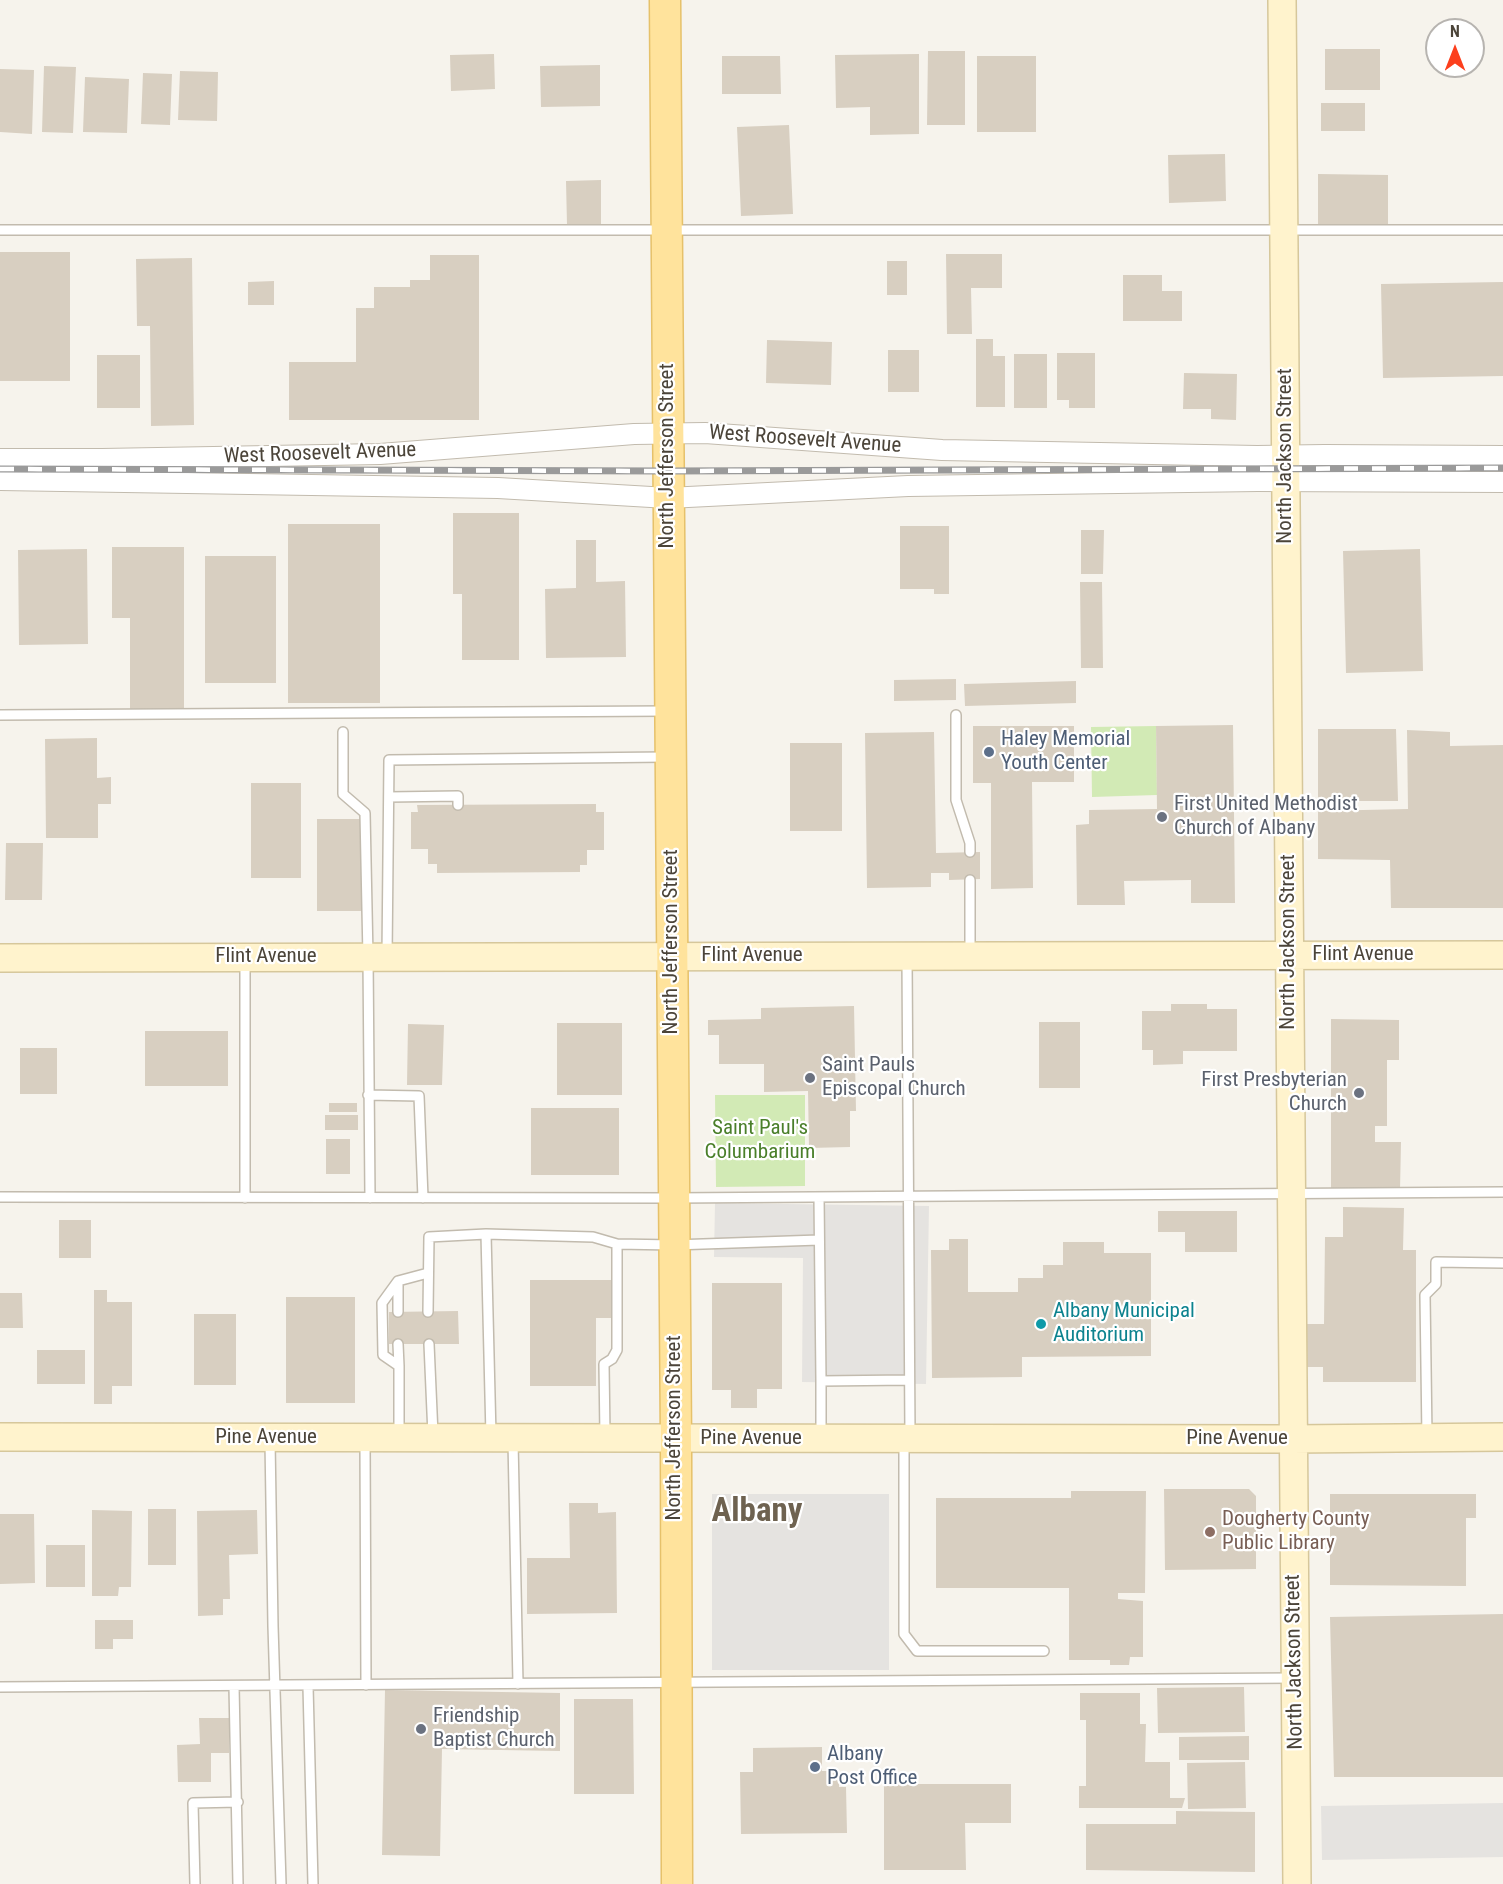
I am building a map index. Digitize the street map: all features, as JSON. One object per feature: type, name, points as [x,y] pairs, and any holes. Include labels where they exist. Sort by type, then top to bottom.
[{"type":"main road","name":"North Jefferson Street","points":[[665,0],[676,1439],[677,1884]]},
{"type":"street","name":"North Jackson Street","points":[[1282,0],[1297,1884]]},
{"type":"street","name":"West Roosevelt Avenue","points":[[0,459],[380,454],[634,434],[714,433],[942,450],[1503,456]]},
{"type":"street","name":"West Roosevelt Avenue","points":[[0,480],[498,488],[668,498],[908,486],[1503,482]]},
{"type":"street","name":"Flint Avenue","points":[[0,958],[1503,955]]},
{"type":"street","name":"Pine Avenue","points":[[0,1437],[1293,1439],[1503,1437]]},
{"type":"lane","points":[[0,230],[1503,230]]},
{"type":"lane","points":[[0,715],[670,711]]},
{"type":"lane","points":[[956,715],[956,800],[970,843],[970,852]]},
{"type":"lane","points":[[343,732],[343,794],[365,813],[378,957]]},
{"type":"lane","points":[[370,1198],[368,1095],[389,797],[389,760],[671,757]]},
{"type":"lane","points":[[389,797],[458,796],[458,805]]},
{"type":"lane","points":[[970,880],[970,955]]},
{"type":"lane","points":[[907,956],[909,1380],[904,1634],[917,1651],[1044,1651]]},
{"type":"lane","points":[[245,957],[245,1198]]},
{"type":"lane","points":[[368,1095],[419,1096],[423,1198]]},
{"type":"lane","points":[[0,1197],[674,1198],[1503,1192]]},
{"type":"lane","points":[[819,1197],[821,1439]]},
{"type":"lane","points":[[428,1312],[429,1236],[486,1234],[593,1237],[617,1244],[674,1245],[819,1240]]},
{"type":"lane","points":[[486,1234],[518,1684]]},
{"type":"lane","points":[[605,1439],[604,1364],[612,1359],[617,1350],[617,1244]]},
{"type":"lane","points":[[1427,1438],[1425,1295],[1436,1284],[1436,1262],[1503,1263]]},
{"type":"lane","points":[[399,1366],[383,1355],[382,1303],[398,1281],[428,1273]]},
{"type":"lane","points":[[398,1281],[398,1312]]},
{"type":"lane","points":[[398,1344],[399,1438]]},
{"type":"lane","points":[[429,1344],[433,1439]]},
{"type":"lane","points":[[821,1381],[909,1380]]},
{"type":"lane","points":[[270,1438],[281,1884]]},
{"type":"lane","points":[[365,1439],[366,1685]]},
{"type":"lane","points":[[0,1687],[1295,1678]]},
{"type":"lane","points":[[234,1686],[238,1884]]},
{"type":"lane","points":[[308,1686],[313,1884]]},
{"type":"lane","points":[[195,1884],[193,1803],[238,1802]]},
{"type":"green space","points":[[1156,726],[1157,795],[1092,797],[1091,727]]},
{"type":"green space","name":"Saint Paul's Columbarium","points":[[715,1095],[805,1095],[805,1186],[716,1187]]},
{"type":"shaded area","points":[[715,1203],[929,1206],[926,1384],[802,1382],[803,1258],[714,1257]]},
{"type":"shaded area","points":[[712,1494],[889,1494],[889,1670],[712,1670]]},
{"type":"shaded area","points":[[1503,1803],[1503,1857],[1322,1860],[1321,1806]]},
{"type":"building","points":[[1325,49],[1380,49],[1380,90],[1325,90]]},
{"type":"building","points":[[928,51],[965,51],[965,125],[927,125]]},
{"type":"building","points":[[494,54],[495,89],[451,91],[450,55]]},
{"type":"building","points":[[919,54],[919,134],[870,135],[870,107],[836,108],[835,55]]},
{"type":"building","points":[[722,56],[780,56],[781,94],[722,94]]},
{"type":"building","points":[[977,56],[1036,56],[1036,132],[977,132]]},
{"type":"building","points":[[600,65],[600,106],[541,107],[540,66]]},
{"type":"building","points":[[44,66],[76,67],[73,133],[42,132]]},
{"type":"building","points":[[0,69],[34,70],[32,134],[0,132]]},
{"type":"building","points":[[180,71],[218,72],[217,121],[178,120]]},
{"type":"building","points":[[143,73],[172,74],[170,125],[141,124]]},
{"type":"building","points":[[85,77],[129,79],[127,133],[83,132]]},
{"type":"building","points":[[1321,103],[1365,103],[1365,131],[1321,131]]},
{"type":"building","points":[[789,125],[793,214],[741,216],[737,127]]},
{"type":"building","points":[[1225,154],[1226,201],[1169,203],[1168,155]]},
{"type":"building","points":[[1318,174],[1388,175],[1388,224],[1318,224]]},
{"type":"building","points":[[601,180],[601,224],[567,225],[566,181]]},
{"type":"building","points":[[0,252],[70,252],[70,381],[0,381]]},
{"type":"building","points":[[946,254],[1002,254],[1002,288],[971,288],[972,334],[947,334]]},
{"type":"building","points":[[430,255],[479,255],[479,420],[289,420],[289,362],[356,362],[356,308],[374,308],[374,287],[410,287],[410,280],[430,280]]},
{"type":"building","points":[[192,258],[194,425],[151,426],[150,326],[137,326],[136,259]]},
{"type":"building","points":[[887,261],[907,261],[907,295],[887,295]]},
{"type":"building","points":[[1123,275],[1162,275],[1162,291],[1182,291],[1182,321],[1123,321]]},
{"type":"building","points":[[274,281],[274,305],[248,305],[248,282]]},
{"type":"building","points":[[1503,282],[1503,376],[1383,378],[1381,284]]},
{"type":"building","points":[[976,339],[993,339],[993,356],[1005,356],[1005,407],[976,407]]},
{"type":"building","points":[[767,340],[832,342],[831,385],[766,383]]},
{"type":"building","points":[[888,350],[919,350],[919,392],[888,392]]},
{"type":"building","points":[[1057,353],[1095,353],[1095,408],[1069,408],[1069,400],[1057,400]]},
{"type":"building","points":[[1014,354],[1047,354],[1047,408],[1014,408]]},
{"type":"building","points":[[97,355],[140,355],[140,408],[97,408]]},
{"type":"building","points":[[1184,373],[1237,374],[1236,420],[1211,419],[1211,409],[1183,409]]},
{"type":"building","points":[[453,513],[519,513],[519,660],[462,660],[462,594],[453,594]]},
{"type":"building","points":[[288,524],[380,524],[380,703],[288,703]]},
{"type":"building","points":[[900,526],[949,526],[949,594],[934,594],[934,589],[900,589]]},
{"type":"building","points":[[1081,530],[1104,530],[1103,574],[1081,574]]},
{"type":"building","points":[[576,540],[596,540],[596,582],[625,581],[626,657],[546,658],[545,589],[576,588]]},
{"type":"building","points":[[112,547],[184,547],[184,710],[130,710],[130,618],[112,618]]},
{"type":"building","points":[[87,549],[88,644],[19,645],[18,550]]},
{"type":"building","points":[[1420,549],[1423,671],[1346,673],[1343,551]]},
{"type":"building","points":[[205,556],[276,556],[276,683],[205,683]]},
{"type":"building","points":[[1080,582],[1102,582],[1103,668],[1081,668]]},
{"type":"building","points":[[956,679],[956,700],[894,701],[894,680]]},
{"type":"building","points":[[1076,681],[1076,703],[965,706],[964,684]]},
{"type":"building","name":"First United Methodist Church of Albany","points":[[1233,725],[1235,903],[1191,903],[1191,880],[1124,881],[1125,905],[1077,905],[1076,825],[1089,824],[1089,810],[1157,809],[1156,726]]},
{"type":"building","points":[[973,726],[1074,726],[1074,782],[1032,782],[1033,888],[991,889],[991,783],[973,783]]},
{"type":"building","points":[[1318,729],[1396,729],[1398,801],[1318,801]]},
{"type":"building","points":[[1407,730],[1450,732],[1450,746],[1503,745],[1503,908],[1391,908],[1390,860],[1318,859],[1318,811],[1408,809]]},
{"type":"building","points":[[934,732],[936,853],[980,852],[980,879],[949,880],[949,873],[931,873],[931,887],[867,888],[865,733]]},
{"type":"building","points":[[97,738],[97,778],[111,777],[111,804],[98,804],[98,838],[46,838],[45,739]]},
{"type":"building","points":[[790,743],[842,743],[842,831],[790,831]]},
{"type":"building","points":[[251,783],[301,783],[301,878],[251,878]]},
{"type":"building","points":[[596,804],[596,812],[604,812],[604,850],[587,850],[587,865],[580,865],[580,872],[437,873],[437,864],[428,864],[428,849],[411,849],[411,812],[418,812],[417,805]]},
{"type":"building","points":[[317,819],[363,819],[363,911],[317,911]]},
{"type":"building","points":[[6,843],[43,843],[42,900],[5,900]]},
{"type":"building","points":[[1171,1004],[1207,1004],[1207,1009],[1237,1009],[1237,1051],[1183,1051],[1183,1064],[1153,1065],[1153,1050],[1142,1050],[1142,1011],[1171,1011]]},
{"type":"building","name":"Saint Pauls Episcopal Church","points":[[854,1006],[856,1111],[850,1111],[850,1147],[809,1148],[808,1091],[764,1092],[764,1064],[719,1064],[719,1035],[708,1035],[708,1020],[761,1019],[761,1008]]},
{"type":"building","name":"First Presbyterian Church","points":[[1331,1019],[1399,1020],[1399,1060],[1387,1060],[1387,1126],[1375,1126],[1375,1142],[1401,1142],[1400,1190],[1331,1189]]},
{"type":"building","points":[[1039,1022],[1080,1022],[1080,1088],[1039,1088]]},
{"type":"building","points":[[557,1023],[622,1023],[622,1095],[557,1095]]},
{"type":"building","points":[[408,1024],[444,1025],[442,1085],[407,1085]]},
{"type":"building","points":[[145,1031],[228,1031],[228,1086],[145,1086]]},
{"type":"building","points":[[20,1048],[57,1048],[57,1094],[20,1094]]},
{"type":"building","points":[[329,1103],[357,1103],[357,1112],[329,1112]]},
{"type":"building","points":[[531,1108],[619,1108],[619,1175],[531,1175]]},
{"type":"building","points":[[325,1115],[358,1115],[358,1130],[325,1130]]},
{"type":"building","points":[[326,1139],[350,1139],[350,1174],[326,1174]]},
{"type":"building","points":[[1343,1207],[1404,1208],[1403,1250],[1416,1250],[1416,1382],[1323,1382],[1323,1367],[1303,1367],[1303,1324],[1324,1324],[1325,1237],[1343,1237]]},
{"type":"building","points":[[1158,1211],[1237,1211],[1237,1252],[1185,1252],[1185,1232],[1158,1232]]},
{"type":"building","points":[[59,1220],[91,1220],[91,1258],[59,1258]]},
{"type":"building","name":"Albany Municipal Auditorium","points":[[949,1239],[968,1239],[968,1292],[1018,1292],[1018,1278],[1043,1278],[1043,1265],[1063,1265],[1063,1242],[1104,1242],[1104,1253],[1151,1253],[1151,1356],[1022,1357],[1022,1377],[932,1378],[931,1250],[949,1250]]},
{"type":"building","points":[[530,1280],[611,1280],[611,1318],[596,1318],[596,1386],[530,1386]]},
{"type":"building","points":[[712,1283],[782,1283],[782,1389],[757,1389],[757,1408],[731,1408],[731,1390],[712,1390]]},
{"type":"building","points":[[94,1290],[107,1290],[107,1302],[132,1302],[132,1386],[112,1386],[112,1404],[94,1404]]},
{"type":"building","points":[[0,1293],[22,1293],[23,1328],[0,1328]]},
{"type":"building","points":[[286,1297],[355,1297],[355,1403],[286,1403]]},
{"type":"building","points":[[458,1311],[459,1344],[389,1344],[389,1312]]},
{"type":"building","points":[[194,1314],[236,1314],[236,1385],[194,1385]]},
{"type":"building","points":[[37,1350],[85,1350],[85,1384],[37,1384]]},
{"type":"building","name":"Dougherty County Public Library","points":[[1164,1489],[1249,1489],[1256,1496],[1256,1569],[1165,1570]]},
{"type":"building","points":[[1071,1491],[1146,1491],[1145,1593],[1118,1593],[1118,1599],[1143,1601],[1143,1657],[1130,1657],[1129,1665],[1110,1665],[1110,1660],[1069,1660],[1069,1588],[936,1588],[936,1498],[1071,1498]]},
{"type":"building","points":[[1330,1494],[1476,1494],[1476,1518],[1466,1518],[1466,1586],[1330,1585]]},
{"type":"building","points":[[569,1503],[598,1503],[598,1513],[616,1512],[617,1613],[527,1614],[527,1558],[570,1558]]},
{"type":"building","points":[[148,1509],[176,1509],[176,1565],[148,1565]]},
{"type":"building","points":[[92,1510],[132,1511],[131,1587],[119,1587],[118,1596],[92,1596]]},
{"type":"building","points":[[257,1510],[258,1554],[229,1555],[230,1599],[223,1599],[223,1615],[198,1616],[197,1511]]},
{"type":"building","points":[[0,1514],[34,1514],[35,1583],[0,1584]]},
{"type":"building","points":[[46,1545],[85,1545],[85,1587],[46,1587]]},
{"type":"building","points":[[1503,1614],[1503,1777],[1334,1777],[1330,1617]]},
{"type":"building","points":[[95,1620],[133,1620],[133,1639],[113,1639],[113,1649],[95,1649]]},
{"type":"building","points":[[1244,1687],[1245,1732],[1158,1733],[1157,1688]]},
{"type":"building","points":[[385,1690],[560,1693],[560,1751],[442,1749],[440,1856],[382,1855]]},
{"type":"building","points":[[1080,1693],[1140,1693],[1140,1724],[1146,1724],[1145,1762],[1170,1762],[1170,1798],[1185,1798],[1182,1808],[1079,1808],[1079,1786],[1086,1786],[1086,1720],[1080,1720]]},
{"type":"building","points":[[574,1699],[633,1699],[634,1794],[574,1794]]},
{"type":"building","points":[[199,1718],[229,1718],[229,1753],[211,1753],[211,1782],[178,1782],[177,1745],[200,1744]]},
{"type":"building","points":[[1249,1736],[1249,1760],[1179,1760],[1179,1737]]},
{"type":"building","points":[[822,1747],[822,1771],[839,1771],[839,1787],[846,1787],[847,1833],[741,1834],[740,1772],[753,1772],[753,1748]]},
{"type":"building","points":[[1245,1762],[1246,1808],[1188,1809],[1187,1763]]},
{"type":"building","points":[[884,1784],[1011,1784],[1011,1823],[965,1823],[966,1870],[884,1870]]},
{"type":"building","points":[[1176,1811],[1255,1812],[1255,1872],[1086,1870],[1086,1824],[1176,1824]]},
{"type":"railway","points":[[0,469],[668,471],[1503,468]]},
{"type":"place","name":"Haley Memorial Youth Center","points":[[989,752]]},
{"type":"place","name":"First United Methodist Church of Albany","points":[[1162,817]]},
{"type":"place","name":"Saint Pauls Episcopal Church","points":[[810,1078]]},
{"type":"place","name":"First Presbyterian Church","points":[[1359,1093]]},
{"type":"place","name":"Albany Municipal Auditorium","points":[[1041,1324]]},
{"type":"place","name":"Dougherty County Public Library","points":[[1210,1532]]},
{"type":"place","name":"Friendship Baptist Church","points":[[421,1729]]},
{"type":"place","name":"Albany Post Office","points":[[815,1767]]},
{"type":"district","name":"Albany","points":[[757,1513]]}]
